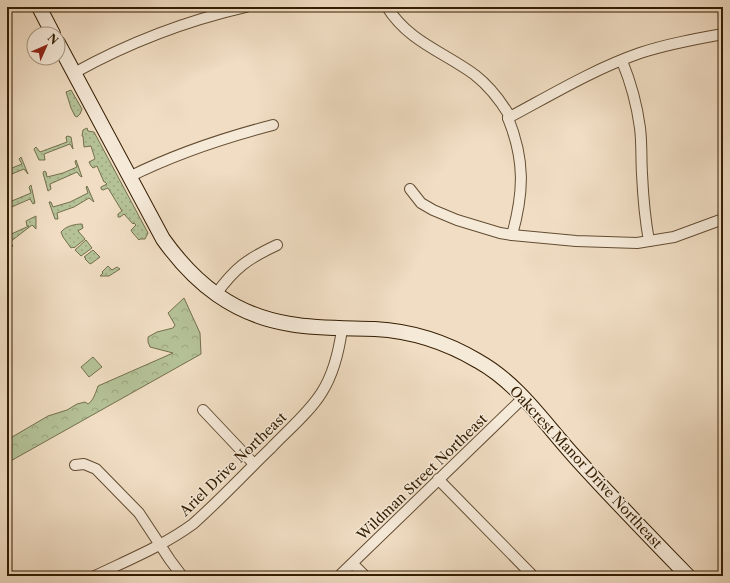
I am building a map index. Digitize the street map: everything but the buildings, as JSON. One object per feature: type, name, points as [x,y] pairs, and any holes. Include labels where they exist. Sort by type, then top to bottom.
[{"type":"street","points":[[39,7],[49,26]]},
{"type":"street","points":[[74,73],[101,58],[149,37],[208,17],[246,7]]},
{"type":"street","points":[[387,7],[401,25],[416,38],[468,70],[483,82],[501,102],[509,115],[508,118],[517,143],[522,170],[521,197],[512,235]]},
{"type":"street","points":[[508,118],[590,75],[639,54],[673,44],[723,34]]},
{"type":"street","name":"Oakcrest Manor Drive Northeast","points":[[66,58],[152,221],[173,254],[197,279],[216,294],[240,308],[274,321],[342,329],[383,330],[414,334],[432,339],[459,350],[479,361],[496,373],[524,397],[599,484],[688,576]]},
{"type":"street","points":[[622,61],[632,89],[640,130],[644,207],[649,241]]},
{"type":"street","points":[[129,177],[172,157],[206,144],[272,125]]},
{"type":"street","points":[[410,190],[421,203],[432,210],[457,220],[500,233],[512,235],[615,243],[637,243],[674,237],[723,219]]},
{"type":"street","points":[[216,294],[234,272],[246,261],[277,245]]},
{"type":"street","name":"Ariel Drive Northeast","points":[[95,576],[160,545],[192,524],[310,408],[322,392],[332,373],[342,329]]},
{"type":"street","name":"Wildman Street Northeast","points":[[340,576],[524,397]]},
{"type":"street","points":[[202,410],[254,464]]},
{"type":"street","points":[[75,465],[84,464],[96,469],[139,513],[182,576]]},
{"type":"street","points":[[438,479],[533,576]]},
{"type":"street","points":[[353,564],[365,576]]},
{"type":"green space","points":[[71,90],[82,109],[77,117],[71,108],[66,92]]},
{"type":"green space","points":[[87,128],[88,131],[94,132],[148,233],[145,239],[139,240],[132,232],[131,230],[136,225],[134,223],[133,224],[124,214],[118,217],[118,214],[122,211],[108,188],[103,190],[101,189],[101,187],[107,184],[104,182],[97,166],[93,168],[89,162],[95,159],[91,146],[84,147],[82,136],[83,130]]},
{"type":"green space","points":[[67,136],[71,137],[73,149],[70,144],[44,154],[45,160],[39,160],[34,149],[36,147],[40,152],[67,142]]},
{"type":"green space","points":[[21,157],[28,174],[24,169],[7,176],[7,170],[22,164],[19,159]]},
{"type":"green space","points":[[76,160],[82,177],[77,172],[50,184],[51,189],[48,191],[43,173],[44,171],[46,172],[47,177],[63,173],[77,167],[75,162]]},
{"type":"green space","points":[[31,185],[35,203],[33,204],[30,199],[7,209],[7,203],[31,193],[29,187]]},
{"type":"green space","points":[[87,186],[94,202],[89,198],[74,207],[57,213],[58,219],[55,219],[49,202],[51,202],[53,207],[70,202],[88,193]]},
{"type":"green space","points":[[36,216],[36,229],[32,225],[10,242],[13,246],[10,248],[7,245],[7,236],[29,226],[27,226],[26,221]]},
{"type":"green space","points":[[76,224],[82,224],[83,228],[78,231],[85,239],[74,248],[71,248],[61,232],[65,228]]},
{"type":"green space","points":[[86,240],[92,248],[81,256],[75,250]]},
{"type":"green space","points":[[93,250],[100,257],[90,264],[84,257]]},
{"type":"green space","points":[[108,266],[112,270],[117,267],[120,269],[109,276],[100,276],[103,273],[102,272]]},
{"type":"green space","points":[[184,298],[200,333],[201,354],[7,463],[7,440],[48,416],[67,410],[77,404],[85,402],[88,404],[90,403],[98,386],[173,353],[150,347],[148,337],[157,332],[173,328],[175,325],[168,313]]},
{"type":"green space","points":[[93,357],[102,367],[89,377],[81,367]]}]
